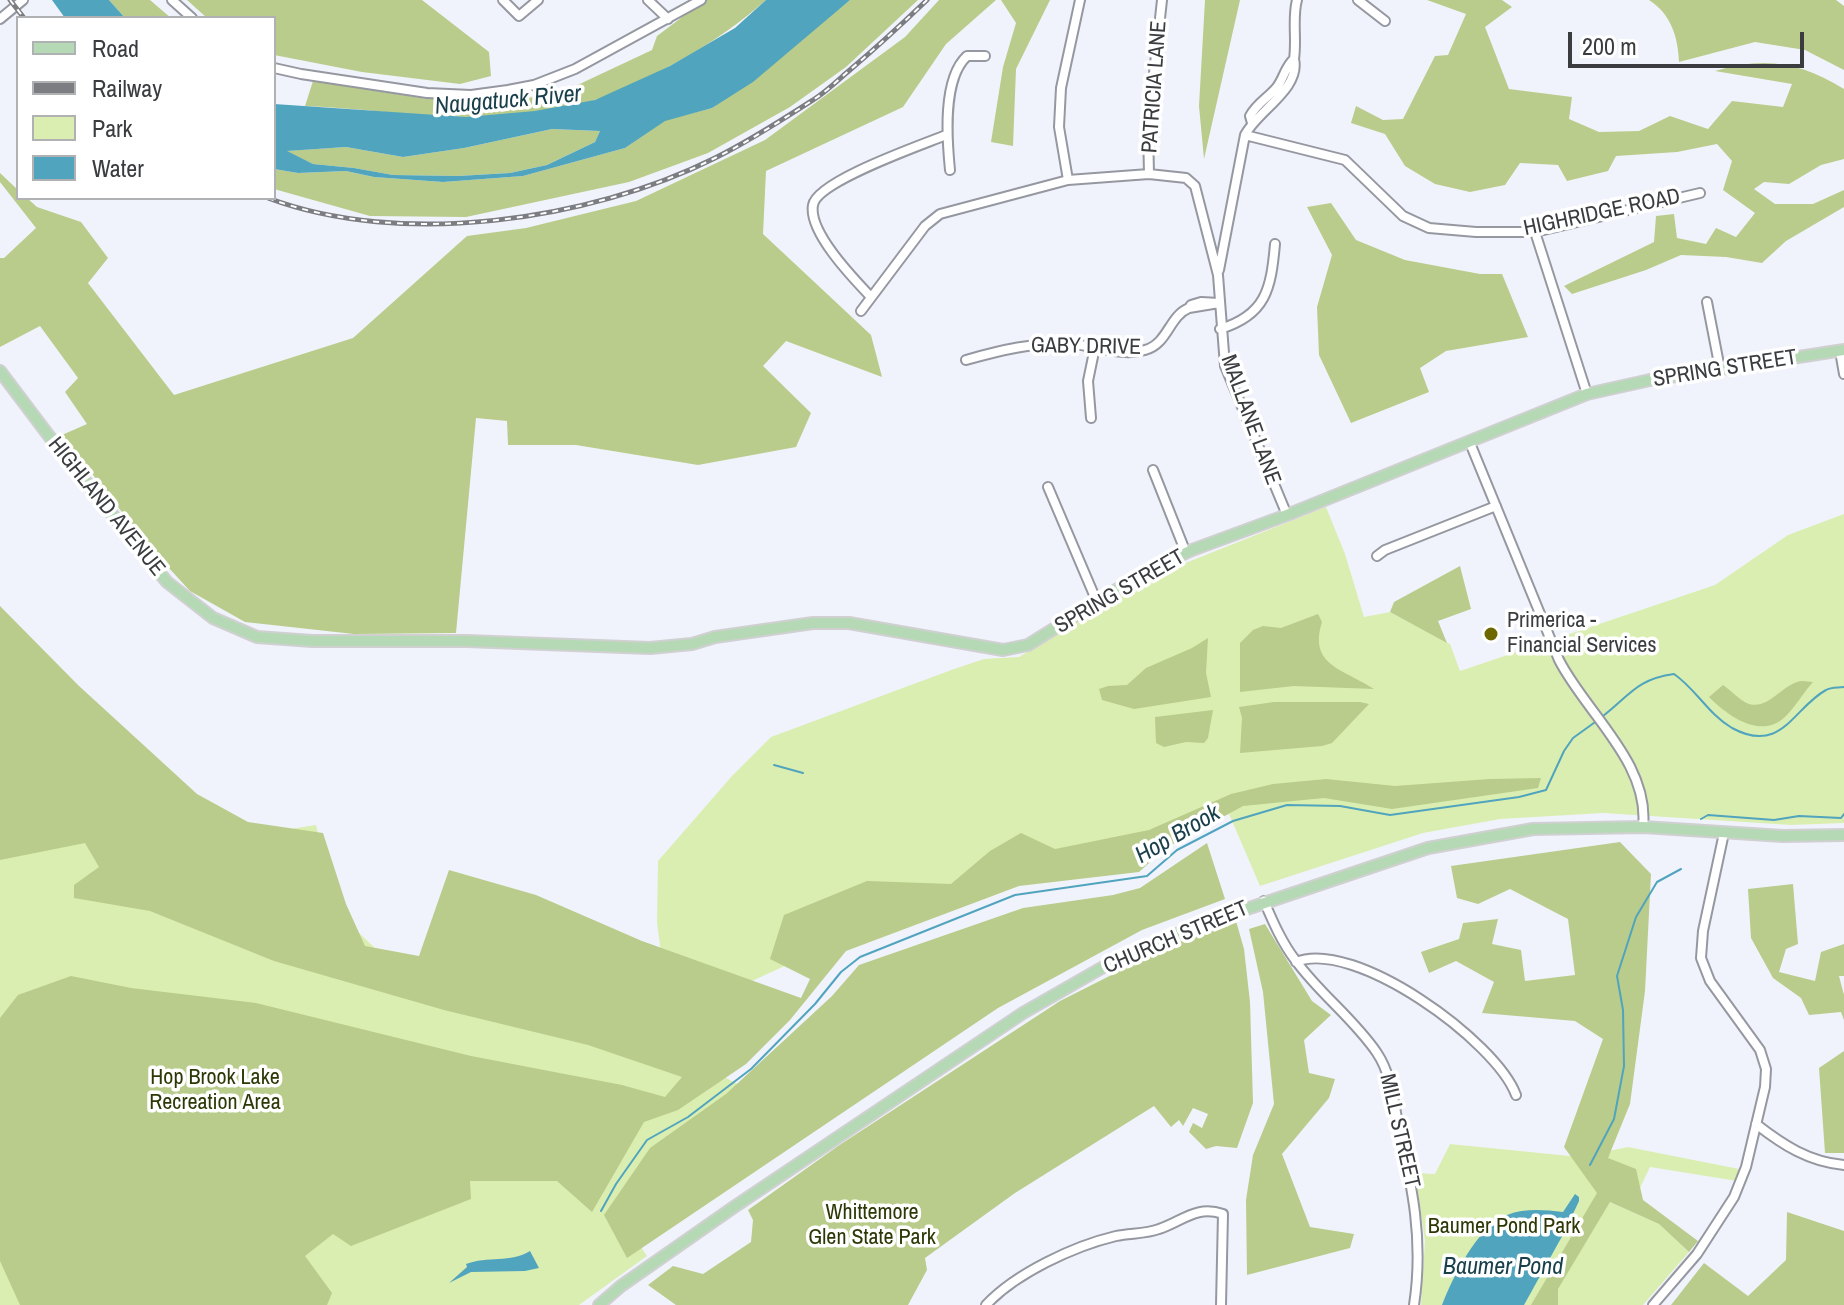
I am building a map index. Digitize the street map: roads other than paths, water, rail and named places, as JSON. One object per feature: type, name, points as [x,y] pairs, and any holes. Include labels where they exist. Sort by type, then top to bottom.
[{"type":"main road","name":"SPRING STREET","points":[[467,641],[650,648],[692,644],[715,637],[813,623],[849,623],[1012,650],[1028,645],[1145,572],[1186,553],[1470,443],[1587,394],[1720,369],[1842,351]]},
{"type":"main road","name":"HIGHLAND AVENUE","points":[[0,371],[167,582],[213,618],[257,637],[312,641],[467,641]]},
{"type":"main road","name":"CHURCH STREET","points":[[599,1305],[621,1286],[734,1207],[1023,1013],[1119,958],[1264,901],[1404,855],[1455,842],[1533,829],[1643,827],[1783,836],[1843,836]]},
{"type":"street","points":[[0,19],[23,0]]},
{"type":"street","points":[[172,0],[190,16]]},
{"type":"street","points":[[503,0],[519,16],[538,0]]},
{"type":"street","points":[[648,0],[668,19]]},
{"type":"street","points":[[276,68],[427,93],[489,93],[534,85],[561,75],[701,0]]},
{"type":"street","points":[[1068,180],[1059,127],[1061,88],[1080,0]]},
{"type":"street","name":"PATRICIA LANE","points":[[1149,174],[1148,128],[1162,0]]},
{"type":"street","name":"MALLANE LANE","points":[[1218,275],[1245,135],[1252,123],[1286,89],[1296,66],[1294,12],[1297,0]]},
{"type":"street","points":[[1358,0],[1385,21]]},
{"type":"street","points":[[950,170],[946,135],[956,70],[967,56],[985,56]]},
{"type":"street","points":[[871,297],[824,240],[813,217],[813,204],[819,193],[860,170],[946,135]]},
{"type":"street","name":"HIGHRIDGE ROAD","points":[[1245,135],[1345,160],[1403,216],[1429,228],[1535,232],[1700,193]]},
{"type":"street","points":[[861,311],[925,226],[940,214],[1068,180],[1149,174]]},
{"type":"street","name":"MALLANE LANE","points":[[1149,174],[1186,178],[1195,186],[1218,275],[1225,366],[1287,515]]},
{"type":"street","points":[[1535,232],[1587,394]]},
{"type":"street","points":[[1220,329],[1240,323],[1258,310],[1273,269],[1275,244]]},
{"type":"street","points":[[1707,302],[1720,369]]},
{"type":"street","name":"GABY DRIVE","points":[[966,360],[1034,344],[1074,344],[1129,352],[1147,350],[1161,341],[1180,313],[1191,305],[1219,303]]},
{"type":"street","points":[[1091,418],[1088,381],[1095,347]]},
{"type":"street","points":[[1842,351],[1844,374]]},
{"type":"street","points":[[1470,443],[1559,660],[1637,780],[1644,810],[1643,827]]},
{"type":"street","points":[[1153,470],[1186,553]]},
{"type":"street","points":[[1048,487],[1097,602]]},
{"type":"street","points":[[1377,556],[1385,550],[1496,506]]},
{"type":"street","points":[[1653,1305],[1684,1271],[1727,1211],[1742,1177],[1766,1078],[1764,1060],[1746,1028],[1710,981],[1701,958],[1703,931],[1724,833]]},
{"type":"street","name":"MILL STREET","points":[[1264,901],[1281,939],[1296,962],[1364,1037],[1386,1069],[1414,1195],[1419,1236],[1414,1305]]},
{"type":"street","points":[[1296,962],[1311,958],[1346,965],[1376,975],[1426,1001],[1493,1061],[1510,1081],[1516,1095]]},
{"type":"street","points":[[1756,1124],[1805,1156],[1844,1165]]},
{"type":"street","points":[[986,1305],[1014,1283],[1071,1248],[1118,1235],[1158,1230],[1196,1211],[1223,1214],[1221,1305]]},
{"type":"water","points":[[52,0],[109,0],[123,16],[64,16]]},
{"type":"water","points":[[766,0],[850,0],[753,82],[712,108],[665,121],[625,148],[523,176],[443,182],[374,177],[346,171],[298,173],[276,169],[276,104],[466,117],[535,111],[595,100],[670,66],[735,28]],"holes":[[[552,129],[600,131],[595,142],[547,165],[510,173],[458,176],[393,175],[313,164],[287,151],[346,147],[403,157],[464,148]]]},
{"type":"water","name":"Baumer Pond","points":[[1575,1194],[1579,1201],[1524,1305],[1442,1305],[1467,1254],[1496,1221],[1521,1211],[1563,1212]]},
{"type":"water","points":[[530,1251],[539,1268],[471,1272],[449,1283],[467,1267],[466,1264],[515,1257]]},
{"type":"waterway","name":"Hop Brook","points":[[1603,716],[1642,684],[1674,674],[1732,728],[1749,735],[1763,736],[1785,726],[1826,690],[1844,687]]},
{"type":"waterway","name":"Hop Brook","points":[[601,1211],[647,1140],[688,1117],[751,1069],[815,1004],[841,972],[860,957],[1015,895],[1147,876],[1177,850],[1233,821],[1287,805],[1340,806],[1390,815],[1519,797],[1546,790],[1573,738],[1598,720]]},
{"type":"waterway","points":[[774,765],[803,773]]},
{"type":"waterway","points":[[1701,819],[1708,815],[1774,820],[1799,816],[1841,818],[1844,814]]},
{"type":"waterway","points":[[1590,1165],[1614,1119],[1624,1066],[1623,1010],[1617,976],[1636,917],[1657,882],[1681,869]]},
{"type":"railway","points":[[10,0],[22,16]]},
{"type":"railway","points":[[275,200],[320,213],[376,222],[435,224],[553,212],[611,198],[665,180],[715,158],[777,123],[828,89],[927,0]]},
{"type":"place","name":"Primerica - Financial Services","points":[[1491,634]]},
{"type":"water label","name":"Naugatuck River","points":[[508,101]]},
{"type":"park label","name":"Hop Brook Lake Recreation Area","points":[[215,1090]]},
{"type":"park label","name":"Whittemore Glen State Park","points":[[872,1226]]},
{"type":"park label","name":"Baumer Pond Park","points":[[1504,1227]]}]
